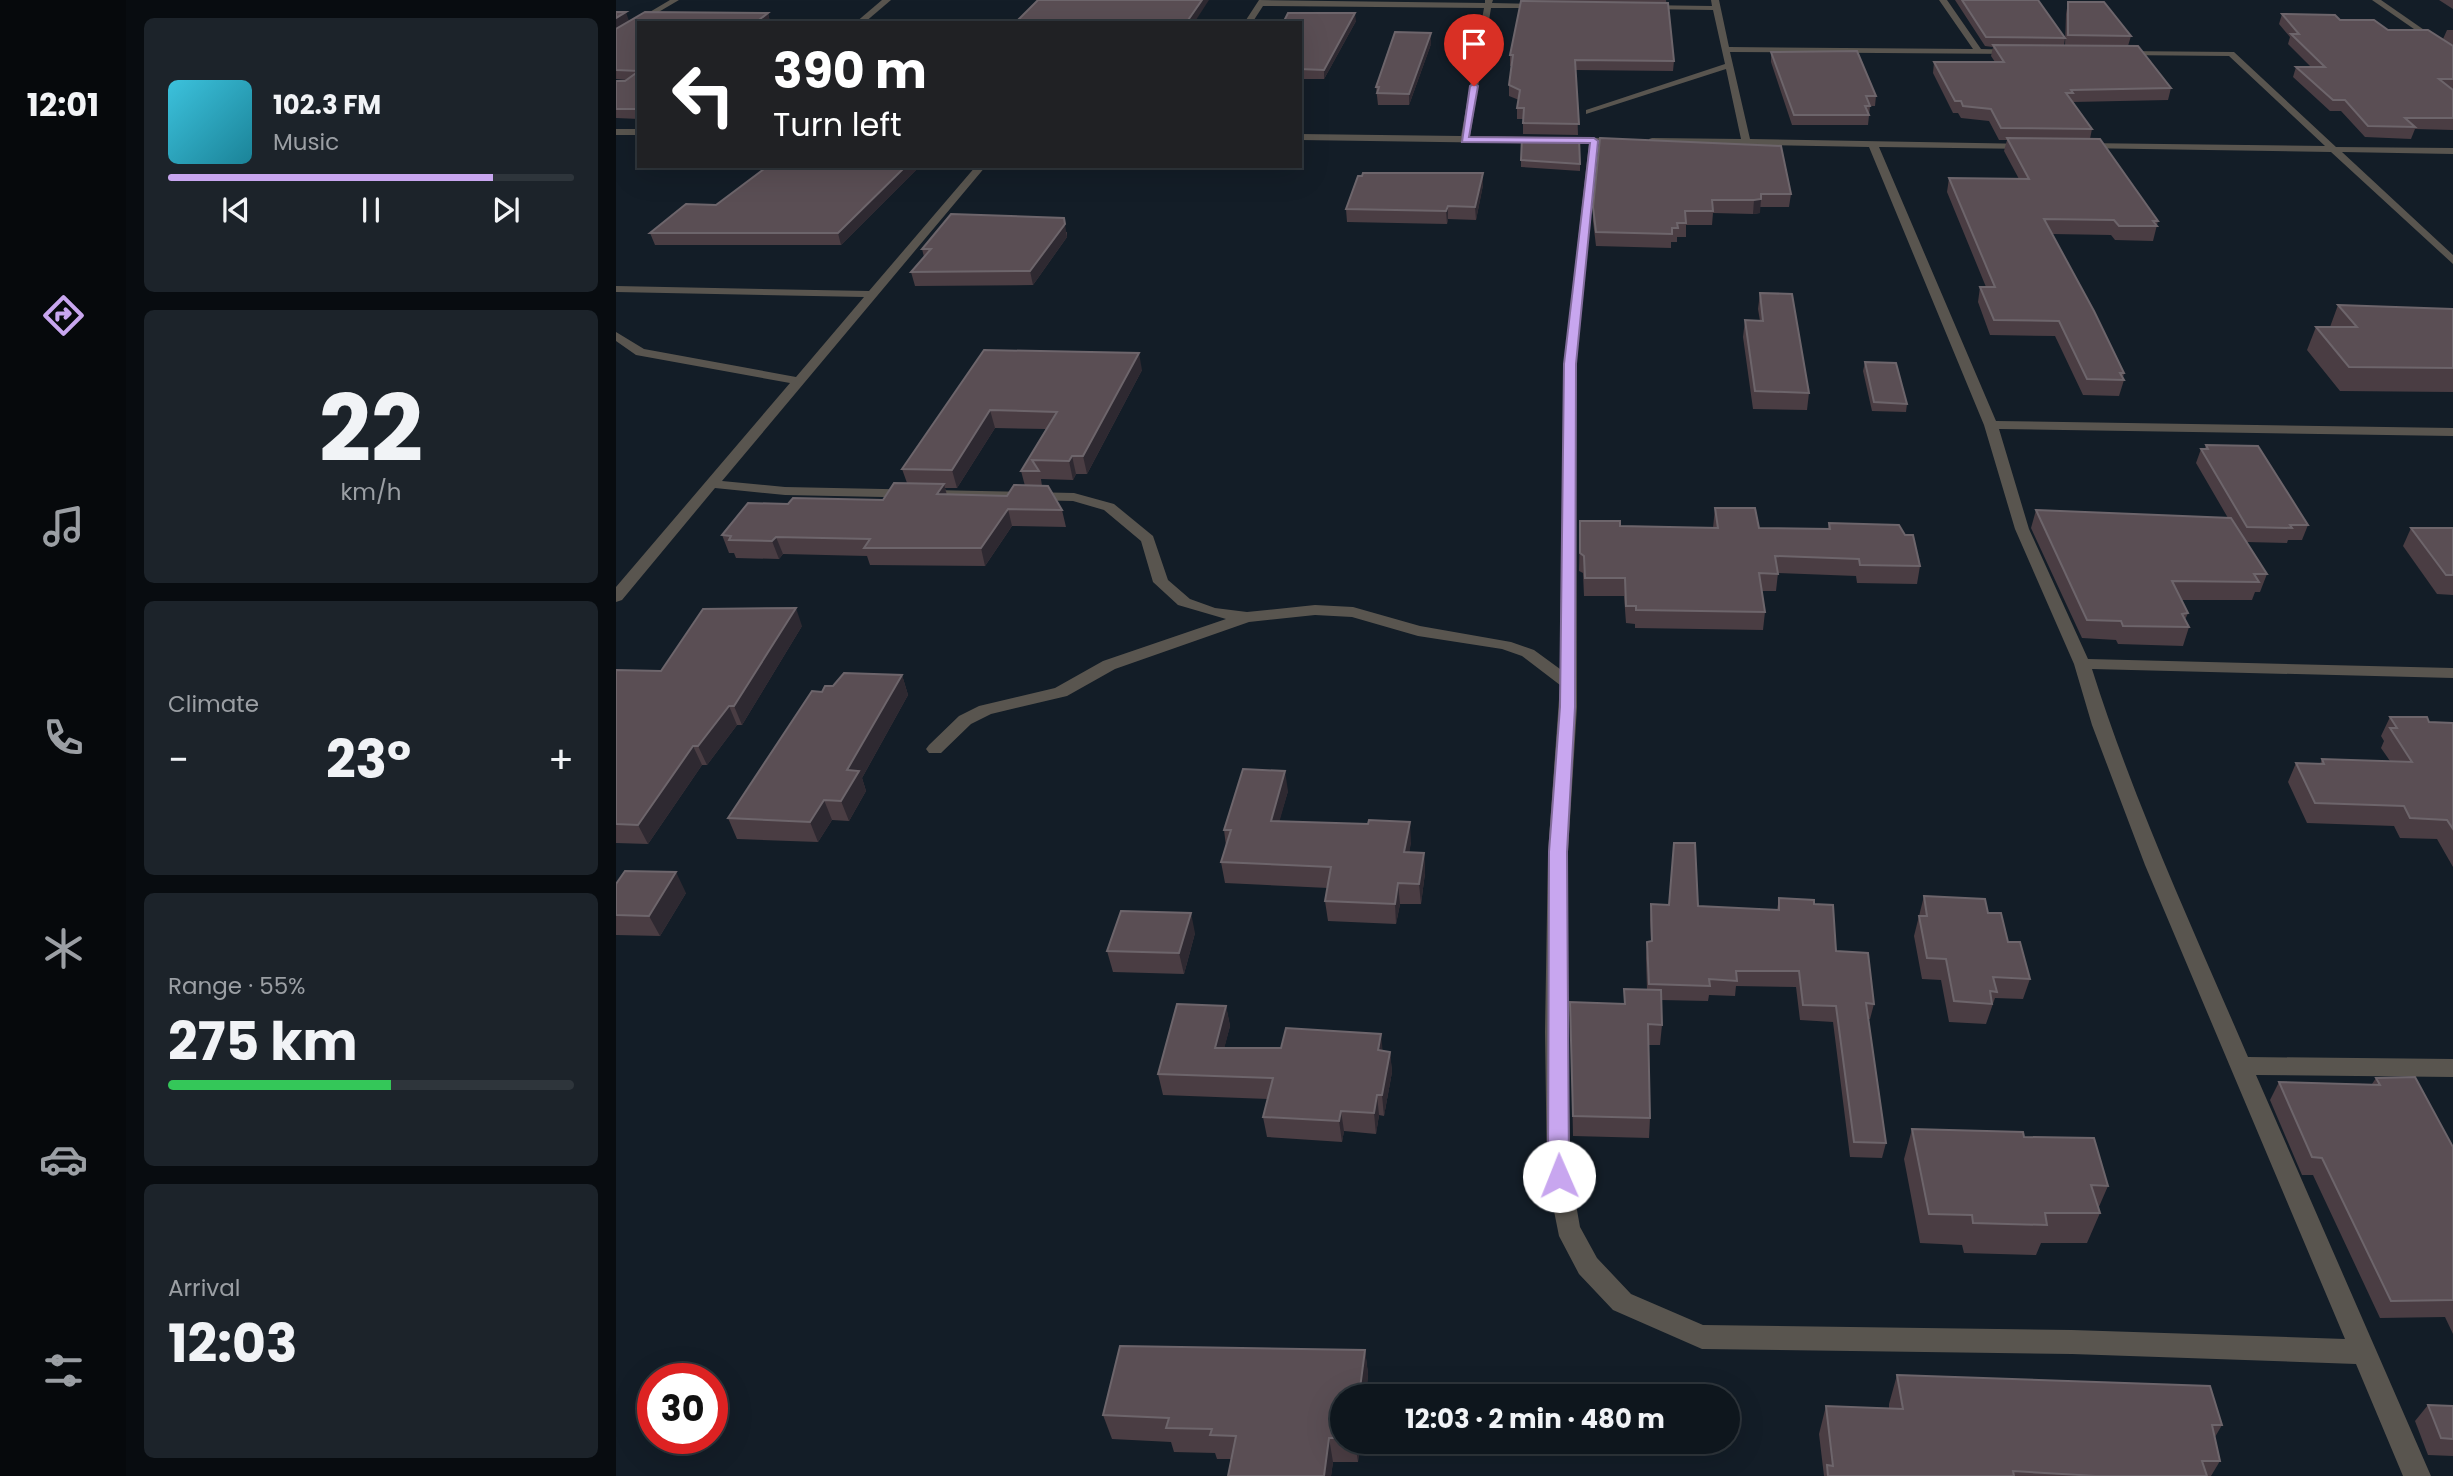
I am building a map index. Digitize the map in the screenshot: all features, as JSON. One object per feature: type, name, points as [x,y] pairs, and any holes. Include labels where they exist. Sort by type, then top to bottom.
[{"type":"street","points":[[639,21],[675,0]]},
{"type":"street","points":[[861,21],[887,0]]},
{"type":"street","points":[[1943,0],[1978,51]]},
{"type":"street","points":[[2376,0],[2453,54]]},
{"type":"street","points":[[1249,21],[1262,2],[1555,6]]},
{"type":"street","points":[[1465,140],[1488,3]]},
{"type":"street","points":[[1636,7],[1716,4],[1746,141]]},
{"type":"street","points":[[616,34],[637,22]]},
{"type":"street","points":[[1725,49],[2031,52]]},
{"type":"street","points":[[2111,53],[2231,54],[2453,261]]},
{"type":"street","points":[[1589,112],[1728,66]]},
{"type":"street","points":[[616,132],[637,132]]},
{"type":"street","points":[[1302,137],[1622,141]]},
{"type":"street","points":[[1594,141],[1570,364],[1567,682],[1558,852],[1559,1176],[1568,1228],[1588,1266],[1622,1302],[1702,1338],[2072,1342],[2364,1352]]},
{"type":"street","points":[[1636,141],[2040,146]]},
{"type":"street","points":[[1872,144],[1991,425],[2022,529],[2082,664],[2101,724],[2155,865],[2417,1476]]},
{"type":"street","points":[[2068,146],[2453,151]]},
{"type":"street","points":[[616,597],[979,168]]},
{"type":"street","points":[[616,289],[871,294]]},
{"type":"street","points":[[616,336],[640,352],[798,381]]},
{"type":"street","points":[[1991,425],[2453,432]]},
{"type":"street","points":[[714,484],[742,489],[785,491],[1057,495],[1092,501],[1121,514],[1148,539],[1161,582],[1184,602],[1212,612],[1247,617]]},
{"type":"street","points":[[935,749],[965,720],[985,710],[1061,692],[1109,665],[1247,617],[1315,610],[1353,612],[1418,631],[1517,649],[1545,663],[1567,682]]},
{"type":"street","points":[[2082,664],[2453,673]]},
{"type":"street","points":[[2241,1066],[2453,1068]]},
{"type":"building","points":[[1038,0],[1202,0],[1187,21],[1017,21]]},
{"type":"building","points":[[1962,0],[2038,0],[2065,38],[1986,37]]},
{"type":"building","points":[[1521,1],[1668,3],[1674,61],[1575,60],[1579,124],[1523,123],[1524,108],[1517,108],[1520,90],[1509,85],[1513,55],[1510,55]]},
{"type":"building","points":[[2068,2],[2104,2],[2131,36],[2068,35]]},
{"type":"building","points":[[645,12],[768,13],[758,21],[637,21],[637,71],[616,70],[616,29]]},
{"type":"building","points":[[1288,13],[1355,13],[1324,70],[1302,69],[1302,21],[1284,21]]},
{"type":"building","points":[[2282,14],[2335,15],[2340,20],[2374,20],[2388,30],[2428,30],[2453,46],[2453,79],[2439,79],[2453,90],[2453,118],[2405,118],[2415,127],[2368,126],[2345,100],[2333,100],[2296,67],[2325,67],[2291,34],[2299,34]]},
{"type":"building","points":[[1395,32],[1431,33],[1409,94],[1377,93],[1379,87],[1376,87]]},
{"type":"building","points":[[1993,45],[2138,46],[2171,88],[2071,90],[2073,93],[2066,93],[2092,129],[2001,128],[1991,109],[1963,106],[1961,101],[1955,101],[1934,62],[2004,62]]},
{"type":"building","points":[[1857,51],[1876,96],[1866,96],[1870,106],[1865,106],[1869,115],[1794,115],[1771,52]]},
{"type":"building","points":[[637,72],[637,109],[616,109],[616,81],[625,81]]},
{"type":"building","points":[[1522,138],[1579,138],[1580,164],[1521,160]]},
{"type":"building","points":[[1600,138],[1781,146],[1791,194],[1761,194],[1761,199],[1754,200],[1712,200],[1713,211],[1685,211],[1686,223],[1677,223],[1678,228],[1672,228],[1672,234],[1596,232],[1593,207]]},
{"type":"building","points":[[2007,138],[2100,139],[2158,221],[2153,221],[2157,226],[2119,226],[2114,220],[2044,219],[2094,311],[2124,373],[2120,373],[2124,380],[2087,379],[2059,321],[1994,320],[1980,287],[1995,287],[1949,178],[2029,179]]},
{"type":"building","points":[[765,168],[904,168],[838,233],[650,233],[686,204],[716,205]]},
{"type":"building","points":[[1363,173],[1483,173],[1475,207],[1448,206],[1446,211],[1346,209],[1358,176]]},
{"type":"building","points":[[951,214],[1064,218],[1065,224],[1030,271],[911,272],[931,249],[922,249]]},
{"type":"building","points":[[1760,293],[1792,294],[1809,393],[1755,391],[1745,320],[1763,321]]},
{"type":"building","points":[[2338,305],[2453,309],[2453,368],[2349,367],[2316,327],[2357,327]]},
{"type":"building","points":[[984,350],[1139,353],[1083,456],[1072,456],[1069,461],[1032,460],[1039,471],[1021,471],[1057,412],[990,410],[952,470],[902,469]]},
{"type":"building","points":[[1865,362],[1896,363],[1907,404],[1874,402]]},
{"type":"building","points":[[2206,445],[2258,446],[2308,525],[2290,525],[2292,528],[2247,527],[2201,449],[2208,449]]},
{"type":"building","points":[[894,483],[944,484],[937,494],[1007,496],[1014,485],[1048,486],[1062,510],[1008,509],[981,548],[864,548],[870,539],[776,537],[772,541],[729,540],[731,536],[722,535],[748,503],[788,504],[793,498],[883,500]]},
{"type":"building","points":[[1715,508],[1755,508],[1759,528],[1830,529],[1829,523],[1899,525],[1905,535],[1913,535],[1920,566],[1860,565],[1859,559],[1775,556],[1778,574],[1759,573],[1765,612],[1636,610],[1636,606],[1626,606],[1625,578],[1585,578],[1584,556],[1580,553],[1580,521],[1620,521],[1620,526],[1718,528]]},
{"type":"building","points":[[2036,510],[2231,518],[2267,574],[2254,574],[2259,582],[2172,581],[2188,613],[2182,614],[2189,627],[2123,626],[2121,621],[2087,620]]},
{"type":"building","points":[[2411,528],[2453,528],[2453,575],[2446,575]]},
{"type":"building","points":[[796,608],[734,706],[729,706],[698,746],[693,746],[638,825],[616,824],[616,670],[661,671],[703,609]]},
{"type":"building","points":[[844,673],[902,675],[847,770],[859,771],[841,801],[824,800],[810,822],[728,818],[812,691],[822,692],[825,686],[833,686]]},
{"type":"building","points":[[2390,717],[2427,717],[2429,722],[2453,723],[2453,829],[2447,820],[2410,818],[2404,806],[2315,803],[2296,763],[2324,764],[2322,759],[2412,762],[2390,728],[2397,728]]},
{"type":"building","points":[[1243,769],[1285,771],[1271,821],[1368,824],[1369,820],[1410,822],[1404,852],[1424,853],[1419,884],[1398,883],[1395,904],[1325,901],[1331,867],[1221,862],[1231,830],[1224,830]]},
{"type":"building","points":[[1674,843],[1695,843],[1698,906],[1779,910],[1779,898],[1814,900],[1814,904],[1833,905],[1836,951],[1868,953],[1874,1004],[1866,1003],[1886,1143],[1854,1142],[1836,1006],[1803,1005],[1799,971],[1736,971],[1737,981],[1709,979],[1710,986],[1649,984],[1647,942],[1652,941],[1651,904],[1669,905]]},
{"type":"building","points":[[625,871],[676,872],[649,916],[616,915],[616,884]]},
{"type":"building","points":[[1924,896],[1985,899],[1988,913],[2001,913],[2008,942],[2020,942],[2030,979],[1993,977],[1997,992],[1990,991],[1992,1004],[1954,1001],[1946,959],[1927,958],[1919,916],[1927,916]]},
{"type":"building","points":[[1121,911],[1191,913],[1179,953],[1107,951]]},
{"type":"building","points":[[1624,989],[1661,990],[1662,1025],[1648,1024],[1650,1118],[1573,1116],[1570,1002],[1625,1004]]},
{"type":"building","points":[[1177,1004],[1226,1006],[1215,1048],[1281,1048],[1286,1028],[1381,1034],[1378,1050],[1390,1052],[1382,1095],[1377,1095],[1374,1113],[1341,1111],[1339,1121],[1263,1117],[1273,1078],[1158,1074]]},
{"type":"building","points":[[2415,1077],[2453,1147],[2453,1300],[2391,1301],[2322,1158],[2312,1157],[2279,1082],[2380,1085],[2376,1078]]},
{"type":"building","points":[[1912,1129],[2023,1132],[2024,1137],[2094,1138],[2108,1186],[2091,1185],[2100,1213],[2045,1213],[2047,1225],[1973,1223],[1972,1215],[1929,1214]]},
{"type":"building","points":[[1120,1346],[1365,1350],[1361,1384],[1330,1384],[1330,1438],[1324,1476],[1228,1476],[1236,1436],[1210,1435],[1212,1429],[1166,1428],[1169,1418],[1103,1415]]},
{"type":"building","points":[[1897,1375],[2210,1386],[2222,1425],[2212,1425],[2220,1461],[2202,1461],[2207,1476],[2096,1476],[2013,1471],[2014,1476],[1828,1476],[1827,1465],[1833,1466],[1826,1406],[1903,1409]]},
{"type":"building","points":[[2428,1405],[2453,1406],[2453,1439],[2441,1438]]},
{"type":"route","points":[[1474,86],[1465,140],[1594,141],[1570,364],[1567,707],[1558,852],[1556,1032],[1559,1176]]}]
